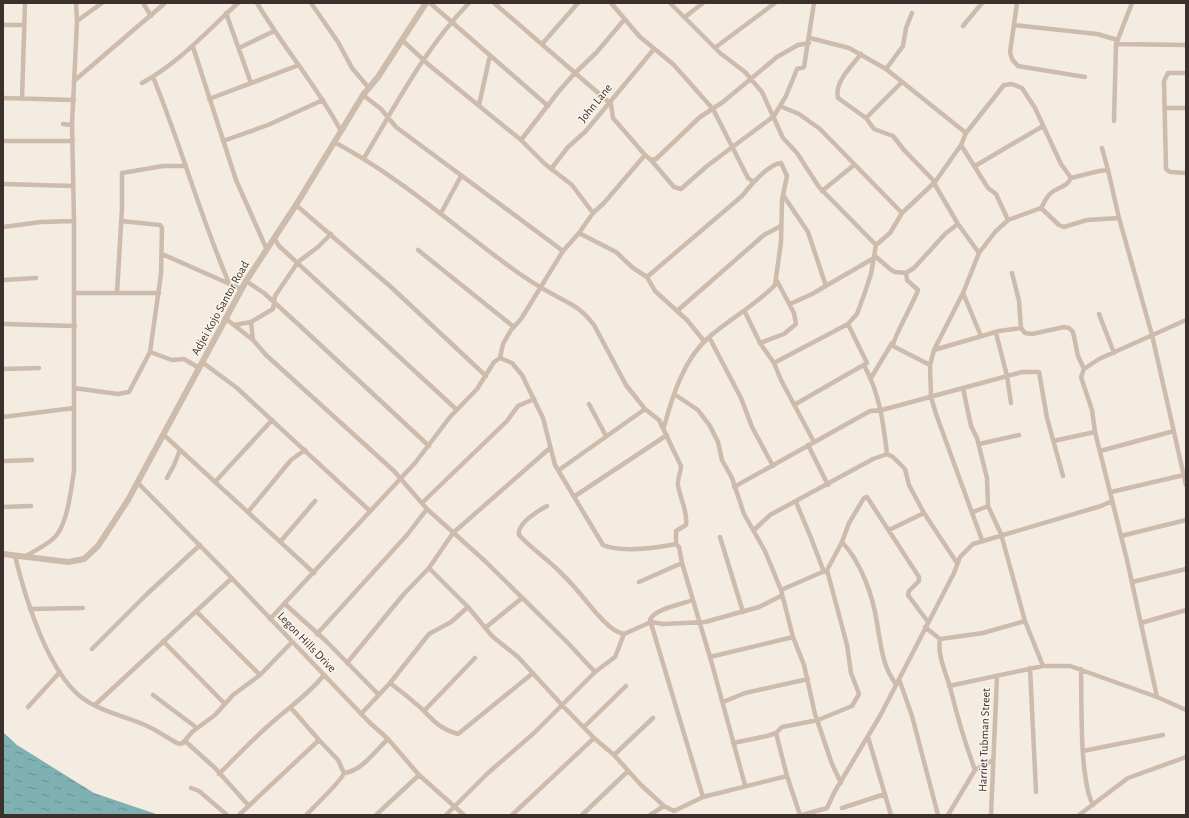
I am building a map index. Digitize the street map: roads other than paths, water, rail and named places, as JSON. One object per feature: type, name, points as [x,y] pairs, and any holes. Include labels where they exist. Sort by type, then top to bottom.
[{"type":"street","points":[[22,99],[25,3]]},
{"type":"street","points":[[26,556],[50,542],[59,532],[62,526],[74,471],[75,292],[72,125],[77,21],[76,3]]},
{"type":"street","points":[[77,21],[102,3]]},
{"type":"street","points":[[143,3],[151,16]]},
{"type":"street","points":[[74,81],[165,3]]},
{"type":"street","points":[[142,83],[153,77],[193,47],[226,13],[238,3]]},
{"type":"street","points":[[257,3],[274,31],[323,100],[341,131]]},
{"type":"street","points":[[311,3],[338,42],[352,68],[369,88]]},
{"type":"street","name":"Adjei Kojo Santor Road","points":[[3,554],[68,562],[84,559],[94,550],[114,524],[164,435],[246,280],[296,205],[363,96],[378,77],[426,3]]},
{"type":"street","points":[[430,3],[548,106]]},
{"type":"street","points":[[364,158],[423,60],[451,22],[469,3]]},
{"type":"street","points":[[494,3],[608,102],[612,107],[613,118],[674,187],[681,189],[774,116],[797,69],[804,67],[810,38],[814,3]]},
{"type":"street","points":[[542,44],[578,3]]},
{"type":"street","points":[[611,3],[624,20],[654,49],[673,64],[713,109],[748,178],[754,182]]},
{"type":"street","points":[[670,3],[762,92],[783,138],[794,149],[822,191],[876,245]]},
{"type":"street","points":[[685,17],[703,3]]},
{"type":"street","points":[[716,47],[775,3]]},
{"type":"street","points":[[963,26],[982,3]]},
{"type":"street","points":[[1016,3],[1010,52],[1012,59],[1018,66],[1085,77]]},
{"type":"street","points":[[1114,121],[1117,42],[1132,3]]},
{"type":"street","points":[[226,13],[251,83]]},
{"type":"street","points":[[886,69],[903,46],[906,28],[912,13]]},
{"type":"street","points":[[521,140],[574,74],[596,53],[624,20]]},
{"type":"street","points":[[3,25],[24,25]]},
{"type":"street","points":[[1014,25],[1097,34],[1117,42],[1186,45]]},
{"type":"street","points":[[239,48],[274,31]]},
{"type":"street","points":[[810,38],[849,48],[886,69],[966,133]]},
{"type":"street","points":[[402,40],[423,60],[521,140],[579,193],[594,213]]},
{"type":"street","points":[[651,160],[656,158],[700,117],[713,109],[777,57],[798,45],[809,43]]},
{"type":"street","points":[[193,47],[236,180],[266,250]]},
{"type":"street","name":"John Lane","points":[[551,168],[568,147],[585,132],[608,102],[654,49]]},
{"type":"street","points":[[861,54],[842,79],[836,93],[838,98],[844,104],[866,118],[874,129],[893,136],[934,182],[958,224],[979,253]]},
{"type":"street","points":[[479,105],[490,55]]},
{"type":"street","points":[[209,99],[299,65]]},
{"type":"street","points":[[1186,73],[1168,73],[1165,77],[1166,169],[1170,172],[1186,174]]},
{"type":"street","points":[[153,77],[186,166],[207,229],[229,283]]},
{"type":"street","points":[[866,118],[902,82]]},
{"type":"street","points":[[774,363],[848,324],[858,310],[871,274],[876,245],[890,233],[902,213],[934,182],[961,145],[966,133],[1004,85],[1008,84],[1022,88],[1035,108],[1061,164],[1071,178]]},
{"type":"street","points":[[363,96],[389,117],[396,127],[563,251]]},
{"type":"street","points":[[3,98],[74,100]]},
{"type":"street","points":[[223,141],[268,125],[323,100]]},
{"type":"street","points":[[780,106],[798,114],[820,129],[902,213]]},
{"type":"street","points":[[1165,108],[1186,108]]},
{"type":"street","points":[[63,124],[72,125]]},
{"type":"street","points":[[976,166],[1043,126]]},
{"type":"street","points":[[3,141],[73,141]]},
{"type":"street","points":[[334,142],[364,158],[441,213],[502,261],[556,297],[568,301],[588,316],[598,330],[626,385],[645,409],[659,420],[664,427],[666,435],[681,466],[681,474],[677,482],[687,518],[686,525],[676,531],[676,544],[679,547],[682,563],[723,702],[745,786]]},
{"type":"street","points":[[961,145],[976,166],[988,188],[996,194],[1008,220]]},
{"type":"street","points":[[1102,148],[1119,218],[1152,335],[1186,485]]},
{"type":"street","points":[[270,619],[314,573],[429,446],[457,410],[478,389],[494,362],[500,358],[503,344],[514,327],[522,319],[563,251],[645,155]]},
{"type":"street","points":[[647,277],[742,196],[754,182],[776,163],[781,163],[787,176],[783,195],[776,279],[774,287],[745,312],[704,341],[691,358],[674,394],[664,427]]},
{"type":"street","points":[[822,191],[854,164]]},
{"type":"street","points":[[117,293],[122,173],[163,166],[186,166]]},
{"type":"street","points":[[982,540],[931,397],[930,365],[934,350],[964,293],[979,253],[995,232],[1008,220],[1041,208],[1048,195],[1066,185],[1071,178],[1108,170]]},
{"type":"street","points":[[441,213],[461,176]]},
{"type":"street","points":[[3,184],[72,186]]},
{"type":"street","points":[[783,195],[808,232],[826,286]]},
{"type":"street","points":[[296,205],[331,234],[486,376]]},
{"type":"street","points":[[1041,208],[1059,225],[1064,227],[1087,220],[1119,218]]},
{"type":"street","points":[[3,227],[41,222],[74,221]]},
{"type":"street","points":[[74,388],[118,394],[129,392],[150,352],[159,293],[162,254],[162,226],[121,221]]},
{"type":"street","points":[[874,256],[895,272],[906,273],[914,268],[946,232],[958,224]]},
{"type":"street","points":[[677,311],[764,235],[781,226]]},
{"type":"street","points":[[579,233],[616,252],[633,268],[647,277],[655,291],[677,311],[704,341]]},
{"type":"street","points":[[234,325],[251,322],[273,310],[275,296],[298,262],[318,247],[331,234]]},
{"type":"street","points":[[274,238],[279,246],[457,410]]},
{"type":"street","points":[[418,250],[514,327]]},
{"type":"street","points":[[162,254],[241,289]]},
{"type":"street","points":[[790,304],[826,286],[874,256]]},
{"type":"street","points":[[871,378],[892,343],[918,290],[907,280],[906,273]]},
{"type":"street","points":[[1012,273],[1019,301],[1021,328],[1025,333],[1029,334],[1064,327],[1069,328],[1073,332],[1078,356],[1084,369]]},
{"type":"street","points":[[3,280],[36,278]]},
{"type":"street","points":[[760,343],[784,334],[794,327],[796,319],[790,304],[776,279]]},
{"type":"street","points":[[246,280],[274,303],[429,446]]},
{"type":"street","points":[[75,292],[159,293]]},
{"type":"street","points":[[964,293],[981,336]]},
{"type":"street","points":[[745,312],[760,343],[774,363],[814,442]]},
{"type":"street","points":[[1099,314],[1114,353]]},
{"type":"street","points":[[225,318],[252,340],[266,355],[400,478],[428,509],[568,642],[595,672]]},
{"type":"street","points":[[1157,697],[1111,492],[1095,432],[1092,410],[1081,380],[1084,369],[1099,359],[1186,320]]},
{"type":"street","points":[[251,322],[252,340]]},
{"type":"street","points":[[3,324],[75,326]]},
{"type":"street","points":[[794,405],[864,365],[867,361],[848,324]]},
{"type":"street","points":[[934,350],[981,336],[1021,328]]},
{"type":"street","points":[[996,333],[1007,376],[1011,403]]},
{"type":"street","points":[[709,337],[741,398],[752,427],[772,466]]},
{"type":"street","points":[[892,343],[898,350],[930,365]]},
{"type":"street","points":[[150,352],[168,359],[184,359],[201,365],[233,385],[370,511]]},
{"type":"street","points":[[500,358],[512,363],[518,368],[543,418],[555,465],[603,545],[614,550],[652,548],[676,544]]},
{"type":"street","points":[[864,365],[871,378],[882,410],[887,454]]},
{"type":"street","points":[[3,369],[39,368]]},
{"type":"street","points":[[734,487],[870,411],[882,410],[1022,372],[1039,372],[1047,418],[1063,476]]},
{"type":"street","points":[[963,388],[971,426],[979,444],[986,478],[988,506],[1001,534],[1025,620],[1043,666]]},
{"type":"street","points":[[674,394],[698,410],[710,426],[718,442],[722,460],[732,478],[744,514],[754,530],[781,590],[781,596],[804,665],[818,720],[832,764],[842,783]]},
{"type":"street","points":[[423,502],[507,421],[515,409],[534,399]]},
{"type":"street","points":[[589,404],[606,436]]},
{"type":"street","points":[[3,417],[74,408]]},
{"type":"street","points":[[559,470],[645,409]]},
{"type":"street","points":[[215,482],[272,420]]},
{"type":"street","points":[[1100,451],[1174,431]]},
{"type":"street","points":[[1053,441],[1095,432]]},
{"type":"street","points":[[164,435],[314,573]]},
{"type":"street","points":[[574,496],[666,435]]},
{"type":"street","points":[[979,444],[1019,435]]},
{"type":"street","points":[[808,446],[828,484]]},
{"type":"street","points":[[348,663],[403,595],[429,568],[454,533],[550,448]]},
{"type":"street","points":[[167,478],[174,466],[180,450]]},
{"type":"street","points":[[248,512],[291,460],[304,450]]},
{"type":"street","points":[[754,530],[770,515],[873,459],[887,454],[894,457],[905,469],[909,485],[924,513],[957,563]]},
{"type":"street","points":[[3,461],[32,460]]},
{"type":"street","points":[[1111,492],[1184,475]]},
{"type":"street","name":"Legon Hills Drive","points":[[137,482],[164,511],[232,578],[361,714],[388,739],[420,775],[464,815]]},
{"type":"street","points":[[781,590],[825,571],[842,542],[849,522],[864,498],[867,497],[919,577],[920,581],[909,591],[908,595],[928,622]]},
{"type":"street","points":[[280,541],[315,501]]},
{"type":"street","points":[[776,733],[787,776],[801,815],[810,814],[827,808],[868,737],[954,573],[957,563],[967,548],[982,540],[1101,506],[1112,501]]},
{"type":"street","points":[[734,743],[776,733],[782,727],[818,720],[852,706],[859,694],[851,673],[846,646],[825,571],[796,502]]},
{"type":"street","points":[[3,507],[31,506]]},
{"type":"street","points":[[547,506],[535,512],[527,520],[520,529],[519,535],[538,554],[560,571],[613,629],[624,634]]},
{"type":"street","points":[[972,512],[988,506]]},
{"type":"street","points":[[317,634],[408,535],[428,509]]},
{"type":"street","points":[[888,530],[924,513]]},
{"type":"street","points":[[1121,536],[1186,520]]},
{"type":"street","points":[[720,537],[743,612]]},
{"type":"street","points":[[842,542],[850,550],[861,570],[877,622],[888,673],[896,684]]},
{"type":"street","points":[[92,648],[200,545]]},
{"type":"street","points":[[15,556],[35,623],[60,672],[76,692],[96,704],[152,728],[179,744],[185,741],[197,728],[215,716],[225,704],[260,675],[292,642]]},
{"type":"street","points":[[639,582],[682,563]]},
{"type":"street","points":[[429,568],[468,607],[485,628],[534,673],[594,738],[614,755],[628,771],[664,806],[675,813],[703,798],[787,776]]},
{"type":"street","points":[[1132,582],[1186,569]]},
{"type":"street","points":[[96,704],[232,578]]},
{"type":"street","points":[[446,815],[488,773],[534,733],[595,672],[614,657],[624,634],[651,622],[699,623],[759,607],[781,596]]},
{"type":"street","points":[[485,628],[522,598]]},
{"type":"street","points":[[693,600],[657,612],[652,615],[651,622],[703,798]]},
{"type":"street","points":[[285,604],[348,663],[379,695]]},
{"type":"street","points":[[361,714],[390,683],[429,634],[451,622],[468,607]]},
{"type":"street","points":[[30,609],[83,608]]},
{"type":"street","points":[[1141,623],[1186,610]]},
{"type":"street","points":[[196,611],[260,675]]},
{"type":"street","points":[[925,627],[940,639],[983,633],[1025,620]]},
{"type":"street","points":[[710,657],[794,637]]},
{"type":"street","points":[[940,639],[939,646],[964,743],[975,770]]},
{"type":"street","points":[[163,641],[225,704]]},
{"type":"street","points":[[424,710],[475,658]]},
{"type":"street","name":"Harriet Tubman Street","points":[[990,815],[997,676],[1030,668],[1054,665],[1081,669],[1157,697],[1186,710]]},
{"type":"street","points":[[1030,668],[1036,792]]},
{"type":"street","points":[[1081,669],[1083,751],[1088,796],[1092,805]]},
{"type":"street","points":[[28,707],[60,672]]},
{"type":"street","points":[[390,683],[424,710],[436,724],[448,731],[458,734],[534,673]]},
{"type":"street","points":[[219,774],[268,726],[315,686],[324,675]]},
{"type":"street","points":[[950,686],[997,676]]},
{"type":"street","points":[[723,702],[745,693],[808,679]]},
{"type":"street","points":[[898,679],[912,716],[938,815]]},
{"type":"street","points":[[584,727],[626,686]]},
{"type":"street","points":[[153,695],[197,728]]},
{"type":"street","points":[[291,708],[338,760],[344,773],[342,779],[326,793],[307,815]]},
{"type":"street","points":[[614,755],[652,718]]},
{"type":"street","points":[[1083,751],[1163,735]]},
{"type":"street","points":[[868,737],[891,815]]},
{"type":"street","points":[[512,815],[594,738]]},
{"type":"street","points":[[344,773],[360,767],[388,739]]},
{"type":"street","points":[[239,815],[319,740]]},
{"type":"street","points":[[185,741],[249,806]]},
{"type":"street","points":[[1079,815],[1128,778],[1186,757]]},
{"type":"street","points":[[948,815],[975,770],[993,760]]},
{"type":"street","points":[[582,815],[628,771]]},
{"type":"street","points":[[376,815],[420,775]]},
{"type":"street","points":[[191,788],[199,790],[227,815]]},
{"type":"street","points":[[842,808],[885,794]]},
{"type":"street","points":[[650,815],[664,806]]},
{"type":"water","points":[[3,732],[17,745],[94,793],[159,815],[3,815]]},
{"type":"waterway","points":[[178,815],[191,815]]}]
